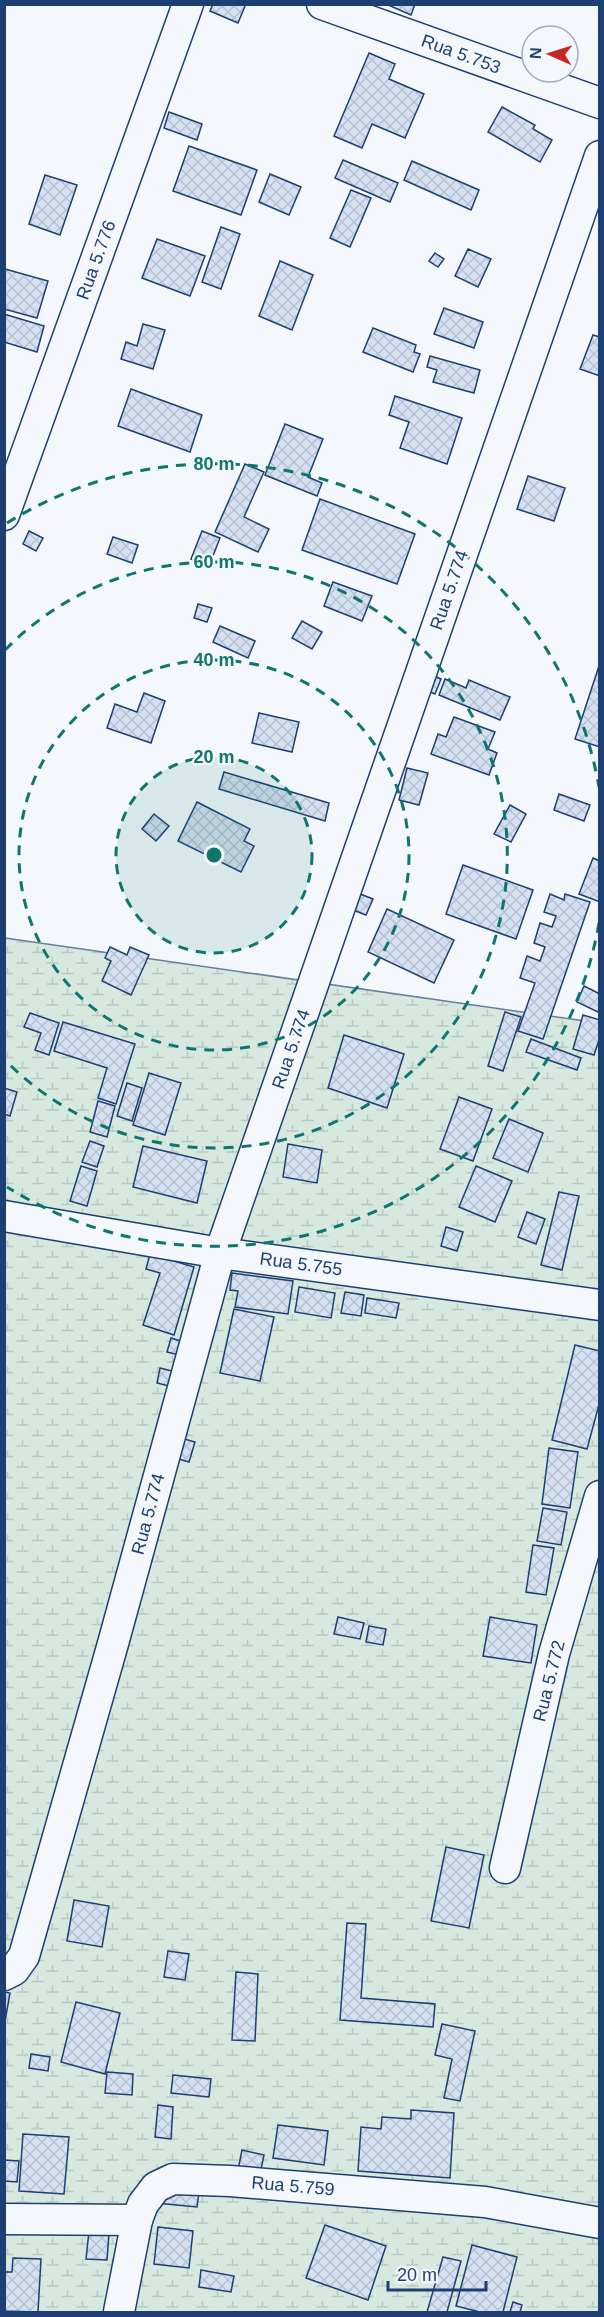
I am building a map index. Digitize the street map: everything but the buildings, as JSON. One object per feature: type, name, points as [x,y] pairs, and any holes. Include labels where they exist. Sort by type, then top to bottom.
[{"type":"street","name":"Rua 5.776","points":[[4,514],[188,4]]},
{"type":"street","name":"Rua 5.753","points":[[322,4],[600,104]]},
{"type":"street","name":"Rua 5.774","points":[[14,1965],[114,1640],[220,1253],[600,156]]},
{"type":"street","name":"Rua 5.755","points":[[4,1216],[220,1253],[600,1305]]},
{"type":"street","name":"Rua 5.772","points":[[505,1868],[554,1654],[600,1496]]},
{"type":"street","name":"Rua 5.759","points":[[119,2313],[136,2220],[143,2204],[156,2187],[173,2179],[230,2181],[485,2202],[600,2223]]},
{"type":"street","points":[[4,2220],[136,2220]]},
{"type":"green space","points":[[5,938],[599,1023],[599,2312],[21,2312],[5,2308]]}]
